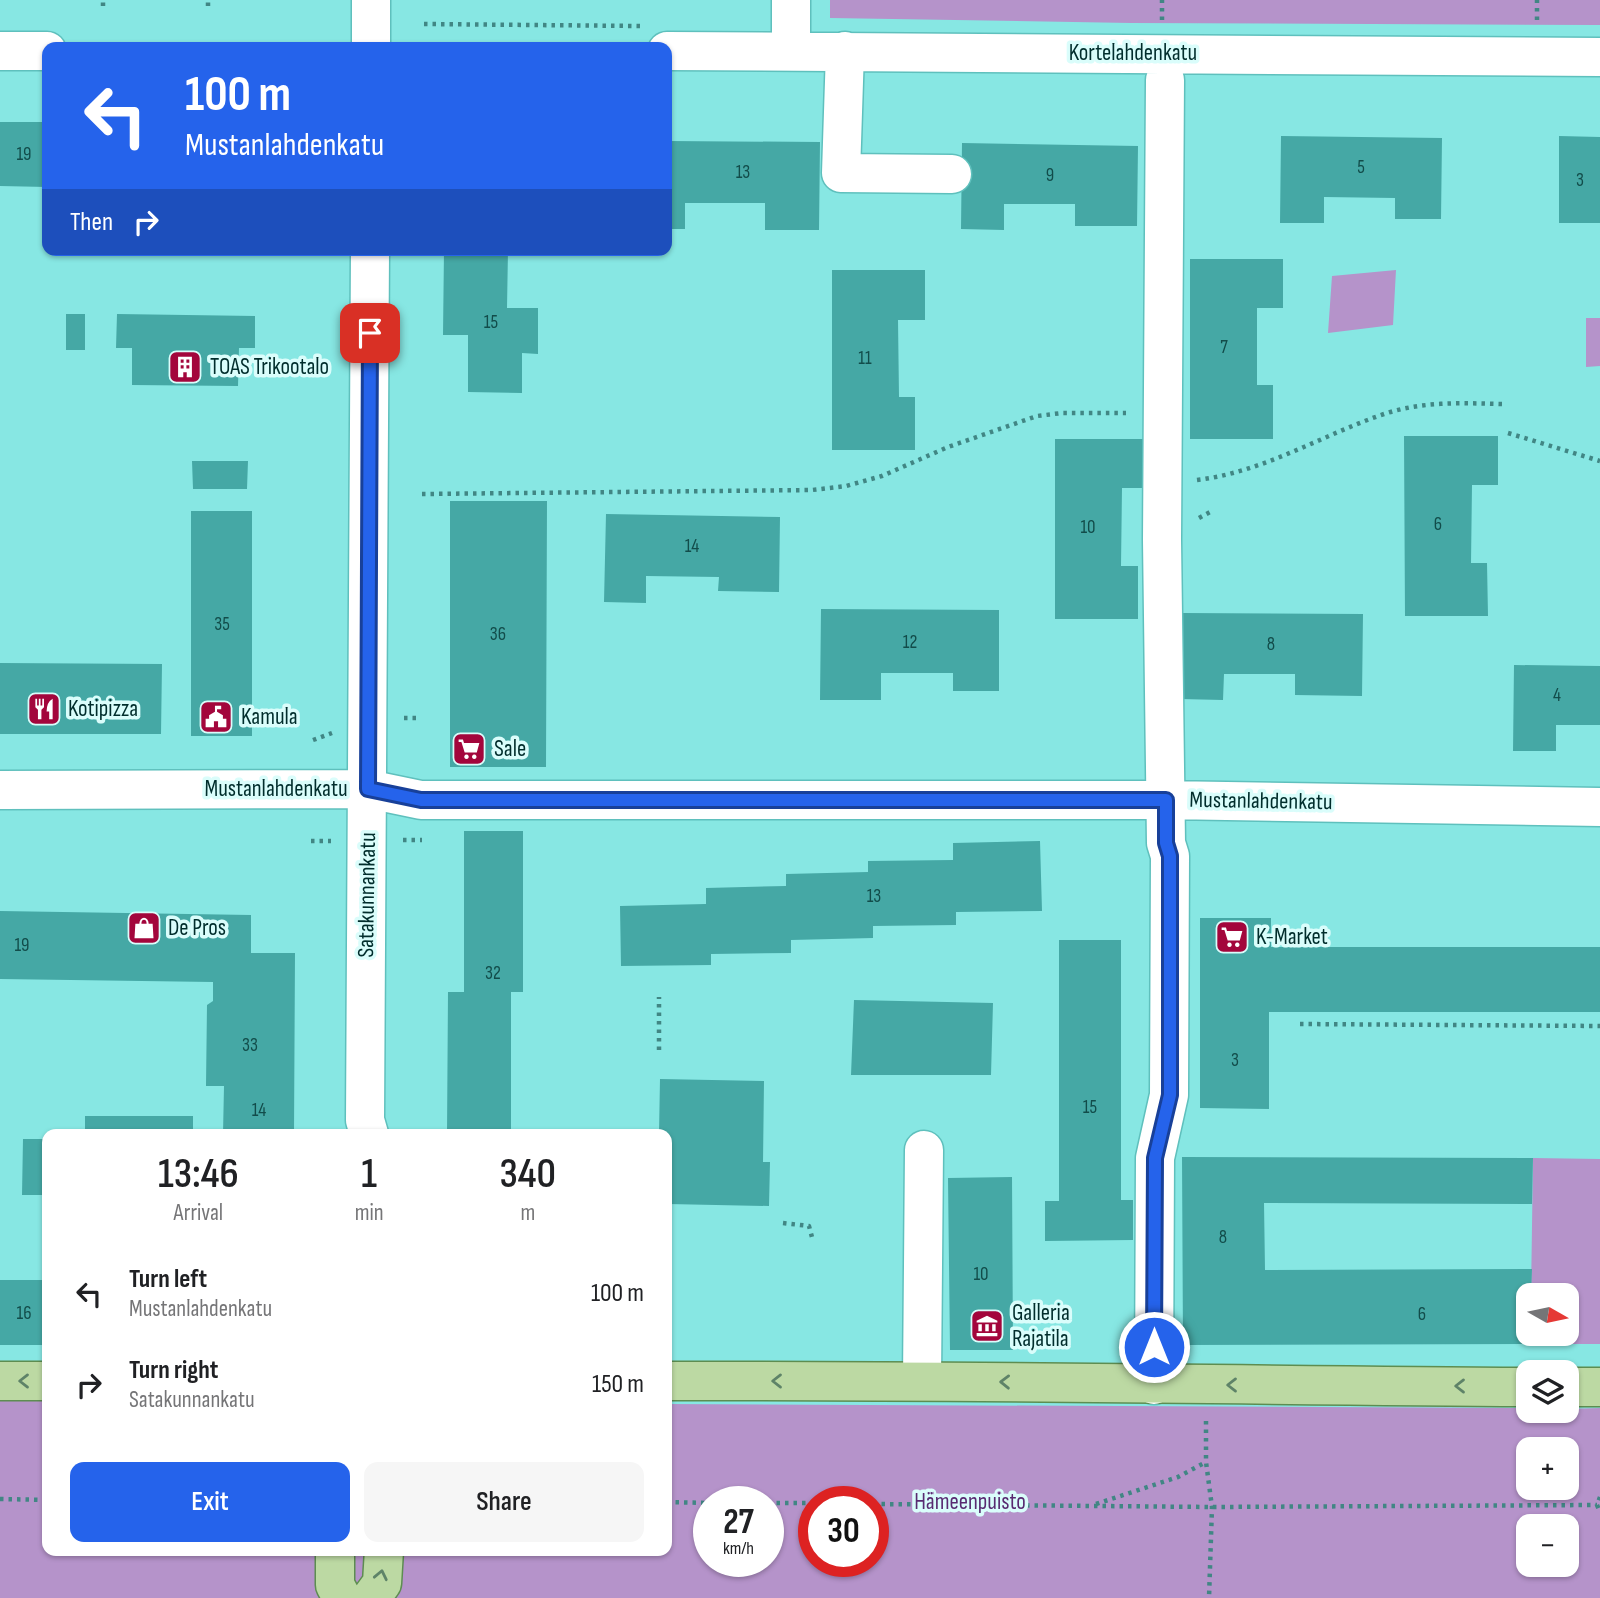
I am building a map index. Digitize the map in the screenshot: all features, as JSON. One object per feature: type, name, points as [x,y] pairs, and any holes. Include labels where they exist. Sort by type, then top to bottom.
[{"type":"main road","points":[[672,1381],[922,1380],[1154,1385],[1516,1387]]},
{"type":"main road","points":[[0,1381],[42,1381]]},
{"type":"main road","points":[[1579,1387],[1600,1387]]},
{"type":"main road","points":[[335,1556],[335,1585],[342,1598]]},
{"type":"main road","points":[[371,1598],[382,1583],[384,1556]]},
{"type":"street","points":[[371,0],[371,42]]},
{"type":"street","points":[[791,0],[791,51]]},
{"type":"street","points":[[0,51],[42,51]]},
{"type":"street","name":"Kortelahdenkatu","points":[[672,51],[1600,57]]},
{"type":"street","points":[[845,51],[841,173],[952,174]]},
{"type":"street","points":[[1154,1385],[1155,1158],[1170,1095],[1170,856],[1166,843],[1162,483],[1164,80]]},
{"type":"street","name":"Satakunnankatu","points":[[365,1129],[370,256]]},
{"type":"street","name":"Mustanlahdenkatu","points":[[0,790],[368,789],[421,800],[1166,800],[1600,807]]},
{"type":"street","points":[[922,1380],[924,1150]]},
{"type":"path","points":[[1536,31],[1537,0]]},
{"type":"path","points":[[1162,483],[1214,478],[1238,472],[1385,414],[1416,406],[1449,402],[1502,404]]},
{"type":"path","points":[[422,494],[811,490],[846,486],[882,476],[948,447],[1037,416],[1062,413],[1162,412]]},
{"type":"path","points":[[1508,433],[1600,461]]},
{"type":"path","points":[[659,997],[659,1050]]},
{"type":"path","points":[[1300,1024],[1600,1026]]},
{"type":"path","points":[[783,1223],[809,1226],[813,1241]]},
{"type":"path","points":[[1207,1385],[1206,1462],[1212,1507],[1209,1598]]},
{"type":"path","points":[[1093,1505],[1178,1477],[1206,1462]]},
{"type":"path","points":[[1600,1497],[1597,1505],[1600,1512]]},
{"type":"path","points":[[0,1500],[42,1500]]},
{"type":"path","points":[[672,1502],[693,1503]]},
{"type":"path","points":[[889,1504],[1212,1507],[1597,1505]]},
{"type":"green space","points":[[830,0],[1600,0],[1600,25],[1131,23],[830,18]]},
{"type":"green space","points":[[1396,270],[1393,325],[1328,333],[1332,276]]},
{"type":"green space","points":[[1586,318],[1600,318],[1600,366],[1586,367]]},
{"type":"green space","points":[[1533,1158],[1600,1159],[1600,1344],[1579,1344],[1579,1283],[1531,1283]]},
{"type":"green space","name":"Hämeenpuisto","points":[[0,1401],[42,1401],[42,1556],[672,1556],[672,1404],[1516,1408],[1516,1423],[1579,1423],[1579,1409],[1600,1408],[1600,1598],[0,1598]]},
{"type":"building","points":[[0,122],[42,122],[42,187],[0,186]]},
{"type":"building","points":[[1281,136],[1442,138],[1441,219],[1395,219],[1395,198],[1324,197],[1324,223],[1280,223]]},
{"type":"building","points":[[1559,136],[1600,137],[1600,223],[1559,223]]},
{"type":"building","points":[[672,141],[820,142],[819,230],[765,230],[765,203],[685,203],[685,229],[672,229]]},
{"type":"building","points":[[962,143],[1138,146],[1137,226],[1075,226],[1075,204],[1004,204],[1004,230],[961,229]]},
{"type":"building","points":[[444,256],[508,256],[507,308],[538,308],[538,354],[522,353],[522,393],[468,392],[468,335],[443,335]]},
{"type":"building","points":[[1190,259],[1283,259],[1283,308],[1257,308],[1257,385],[1273,385],[1273,439],[1190,439]]},
{"type":"building","points":[[832,270],[925,270],[925,320],[898,320],[899,397],[915,397],[915,450],[832,450]]},
{"type":"building","points":[[66,314],[85,314],[85,350],[66,350]]},
{"type":"building","name":"TOAS Trikootalo","points":[[117,314],[255,316],[255,348],[239,348],[238,386],[132,385],[132,348],[116,348]]},
{"type":"building","points":[[1404,436],[1498,436],[1498,485],[1472,485],[1471,563],[1487,563],[1488,616],[1405,616]]},
{"type":"building","points":[[1055,439],[1148,439],[1148,488],[1122,488],[1121,566],[1138,566],[1138,619],[1055,619]]},
{"type":"building","points":[[192,461],[248,461],[247,489],[193,489]]},
{"type":"building","points":[[450,501],[547,501],[546,767],[450,767]]},
{"type":"building","points":[[191,511],[252,511],[252,736],[191,736]]},
{"type":"building","points":[[606,514],[780,517],[779,592],[718,591],[719,577],[646,576],[646,603],[604,602]]},
{"type":"building","points":[[821,609],[999,610],[999,691],[953,691],[953,673],[881,673],[881,700],[820,700]]},
{"type":"building","points":[[1181,613],[1363,614],[1362,696],[1295,695],[1295,674],[1224,674],[1223,700],[1180,699]]},
{"type":"building","points":[[0,663],[162,664],[161,734],[0,734]]},
{"type":"building","points":[[1514,665],[1600,666],[1600,725],[1556,725],[1556,751],[1513,751]]},
{"type":"building","points":[[464,831],[523,831],[523,992],[511,992],[511,1129],[447,1129],[448,992],[464,992]]},
{"type":"building","points":[[1040,841],[1042,911],[956,912],[956,925],[873,926],[873,938],[791,940],[791,953],[711,954],[711,965],[621,966],[620,906],[706,904],[706,888],[786,886],[786,874],[868,872],[868,861],[953,860],[953,843]]},
{"type":"building","points":[[0,911],[251,915],[251,953],[295,953],[294,1129],[223,1129],[224,1086],[206,1086],[207,1005],[213,1001],[213,982],[0,979]]},
{"type":"building","points":[[1200,918],[1271,918],[1271,947],[1600,947],[1600,1012],[1269,1012],[1269,1109],[1200,1108]]},
{"type":"building","points":[[1059,940],[1121,940],[1121,1200],[1133,1200],[1133,1240],[1045,1241],[1045,1201],[1059,1201]]},
{"type":"building","points":[[854,1000],[993,1003],[991,1075],[851,1075]]},
{"type":"building","points":[[660,1079],[764,1081],[763,1162],[770,1162],[769,1206],[672,1204],[672,1129],[659,1129]]},
{"type":"building","points":[[85,1116],[193,1116],[193,1129],[85,1129]]},
{"type":"building","points":[[23,1139],[42,1139],[42,1195],[22,1195]]},
{"type":"building","points":[[1182,1157],[1533,1158],[1532,1204],[1264,1203],[1265,1270],[1532,1269],[1531,1283],[1516,1283],[1516,1344],[1183,1345]]},
{"type":"building","points":[[1012,1177],[1013,1350],[950,1350],[948,1178]]},
{"type":"building","points":[[0,1280],[42,1280],[42,1345],[0,1345]]},
{"type":"place","name":"TOAS Trikootalo","points":[[185,367]]},
{"type":"place","name":"Kotipizza","points":[[44,709]]},
{"type":"place","name":"Kamula","points":[[216,717]]},
{"type":"place","name":"Sale","points":[[469,749]]},
{"type":"place","name":"De Pros","points":[[144,928]]},
{"type":"place","name":"K-Market","points":[[1232,937]]},
{"type":"place","name":"Galleria Rajatila","points":[[987,1326]]},
{"type":"route","points":[[370,333],[368,789],[421,800],[1166,800],[1166,843],[1170,856],[1170,1095],[1155,1158],[1154,1347]]}]
